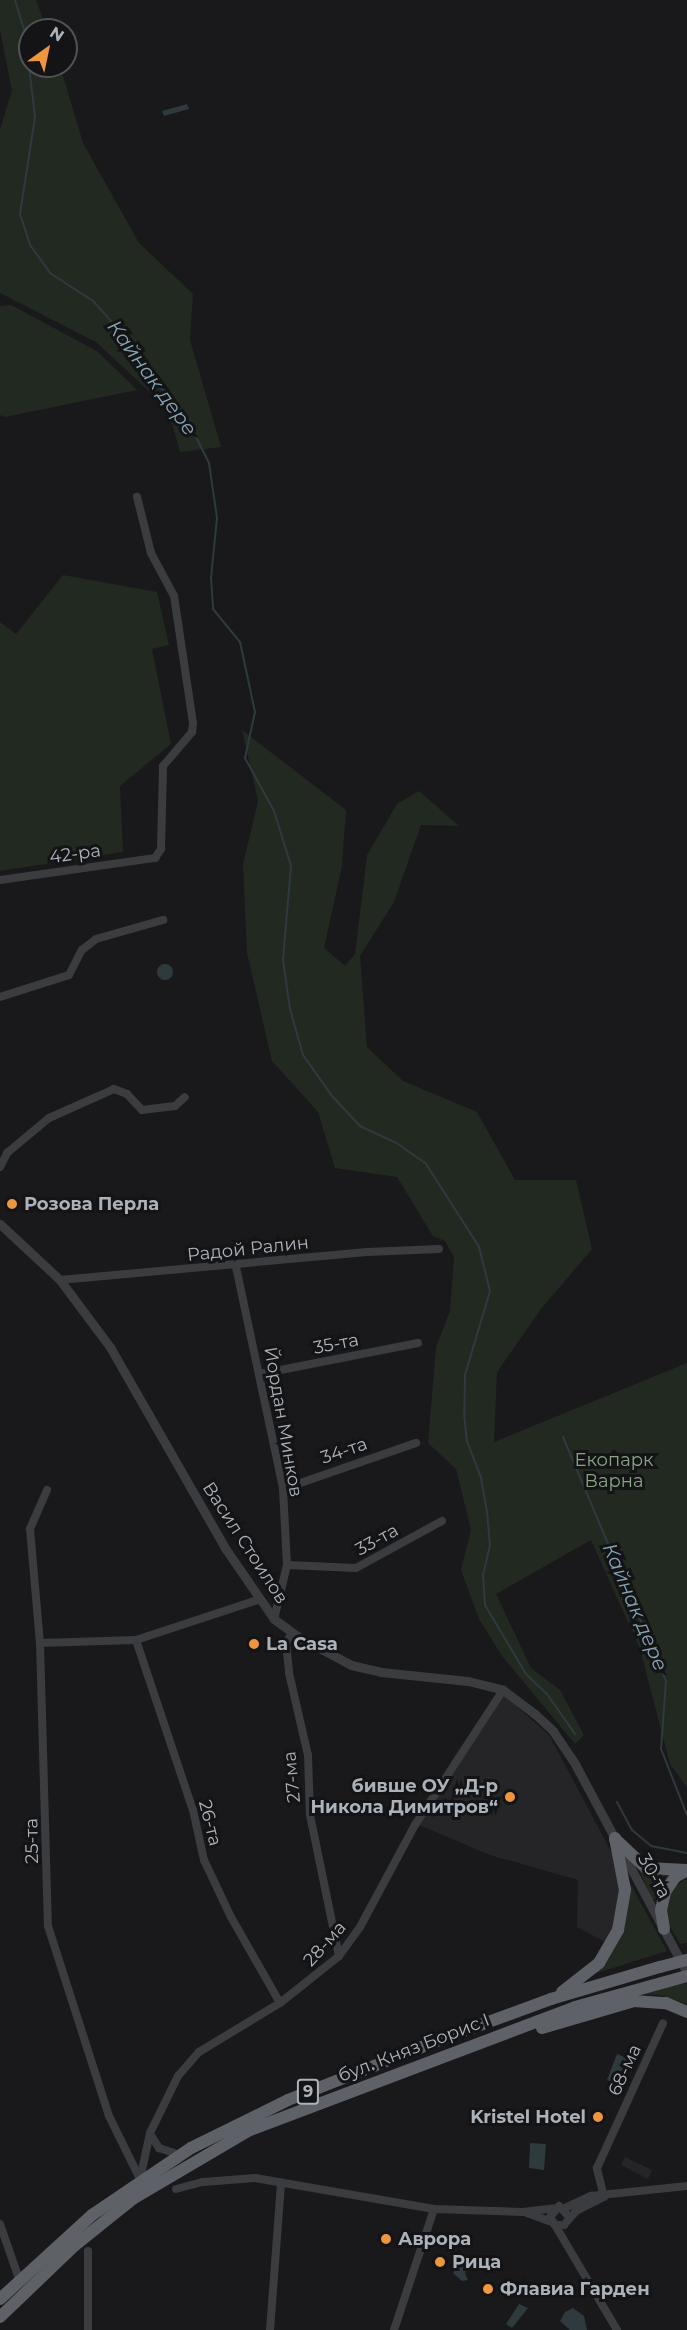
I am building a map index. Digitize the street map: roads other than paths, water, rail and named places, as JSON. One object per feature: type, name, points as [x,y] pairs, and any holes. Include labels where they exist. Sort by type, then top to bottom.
[{"type":"highway","points":[[615,1838],[646,1868],[687,1870]]},
{"type":"highway","points":[[551,1999],[599,1963],[618,1930],[625,1890],[615,1838]]},
{"type":"highway","points":[[664,1929],[661,1910],[665,1892],[675,1877],[687,1870]]},
{"type":"highway","name":"бул. Княз Борис I","points":[[0,2299],[77,2227],[140,2179],[178,2154],[316,2088],[551,1999],[687,1960]]},
{"type":"highway","name":"бул. Княз Борис I","points":[[0,2317],[74,2246],[146,2188],[250,2130],[574,2007],[687,1974]]},
{"type":"highway","points":[[375,2083],[618,2003],[657,2001],[687,2012]]},
{"type":"street","name":"42-ра","points":[[0,880],[154,858],[161,849],[163,766],[192,732],[193,723],[174,596],[151,553],[137,497]]},
{"type":"street","points":[[0,997],[69,975],[81,951],[96,939],[163,920]]},
{"type":"street","points":[[0,1167],[7,1153],[49,1119],[114,1089],[127,1094],[142,1110],[175,1106],[185,1097]]},
{"type":"street","name":"Васил Стоилов","points":[[0,1224],[60,1280],[128,1375],[258,1600],[274,1619],[292,1633],[351,1665],[381,1672],[468,1681],[503,1690],[553,1731],[615,1838]]},
{"type":"street","name":"Радой Ралин","points":[[60,1280],[236,1267],[367,1252],[439,1249]]},
{"type":"street","name":"Йордан Минков","points":[[236,1267],[283,1489],[287,1565],[274,1619]]},
{"type":"street","name":"35-та","points":[[260,1374],[418,1343]]},
{"type":"street","name":"34-та","points":[[283,1489],[416,1443]]},
{"type":"street","name":"25-та","points":[[47,1490],[30,1529],[40,1643],[48,1926],[109,2116],[140,2179]]},
{"type":"street","name":"33-та","points":[[287,1565],[356,1568],[442,1521]]},
{"type":"street","points":[[40,1643],[136,1640],[258,1600]]},
{"type":"street","name":"27-ма","points":[[292,1633],[286,1643],[288,1673],[308,1755],[309,1815],[339,1956]]},
{"type":"street","name":"26-та","points":[[136,1640],[193,1810],[204,1860],[231,1917],[280,2003]]},
{"type":"street","name":"28-ма","points":[[140,2179],[150,2133],[166,2095],[188,2063],[199,2052],[280,2003],[339,1956],[360,1927],[415,1825],[503,1690]]},
{"type":"street","name":"30-та","points":[[615,1838],[687,1974]]},
{"type":"street","name":"68-ма","points":[[604,2196],[597,2168],[663,2023]]},
{"type":"street","points":[[150,2133],[159,2148],[178,2154]]},
{"type":"street","points":[[176,2188],[226,2180],[281,2182],[434,2209],[523,2212],[565,2208],[591,2196],[687,2186]]},
{"type":"street","points":[[270,2330],[281,2182]]},
{"type":"street","points":[[664,2188],[687,2192]]},
{"type":"street","points":[[523,2212],[554,2224],[568,2220],[604,2196]]},
{"type":"street","points":[[554,2208],[550,2217],[571,2247],[617,2330]]},
{"type":"street","points":[[565,2208],[571,2247]]},
{"type":"street","points":[[394,2330],[434,2209]]},
{"type":"street","points":[[0,2224],[19,2279]]},
{"type":"street","points":[[88,2251],[88,2330]]},
{"type":"waterway","name":"Кайнак дере","points":[[15,0],[25,32],[35,117],[20,214],[30,245],[50,273],[93,301],[113,323],[133,356],[185,415],[209,463],[217,518],[211,578],[213,609],[240,642],[255,712],[245,758],[274,811],[291,866],[283,960],[290,1009],[303,1055],[332,1096],[360,1126],[395,1142],[426,1164],[479,1247],[490,1291],[465,1375],[464,1414],[467,1441],[481,1478],[487,1511],[490,1545],[483,1576],[485,1605],[526,1674],[547,1694],[575,1734]]},
{"type":"waterway","name":"Кайнак дере","points":[[563,1437],[666,1681],[661,1749],[687,1815]]},
{"type":"waterway","name":"Кайнак дере","points":[[617,1802],[632,1830],[651,1846],[687,1853]]},
{"type":"place","name":"Розова Перла","points":[[12,1204]]},
{"type":"place","name":"La Casa","points":[[254,1644]]},
{"type":"place","name":"бивше ОУ „Д-р Никола Димитров“","points":[[510,1797]]},
{"type":"place","name":"Kristel Hotel","points":[[598,2117]]},
{"type":"place","name":"Аврора","points":[[386,2239]]},
{"type":"place","name":"Рица","points":[[440,2262]]},
{"type":"place","name":"Флавиа Гарден","points":[[488,2289]]},
{"type":"park label","name":"Екопарк Варна","points":[[614,1471]]}]
